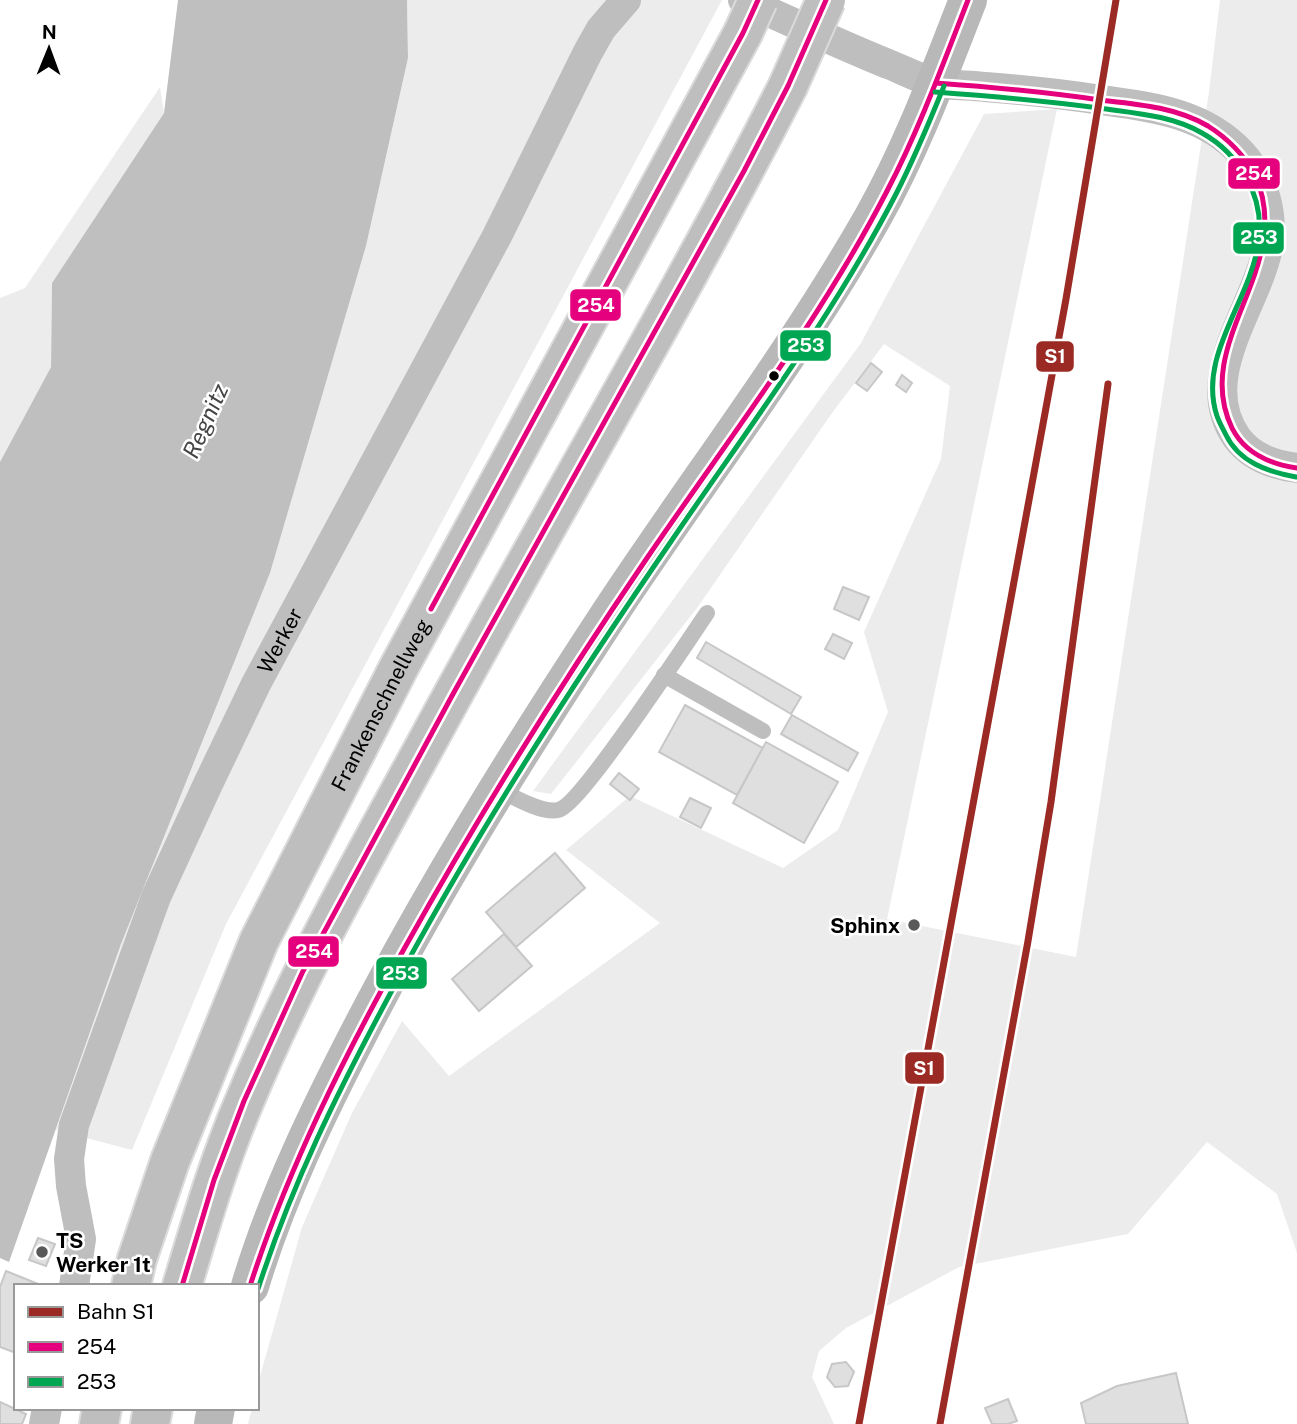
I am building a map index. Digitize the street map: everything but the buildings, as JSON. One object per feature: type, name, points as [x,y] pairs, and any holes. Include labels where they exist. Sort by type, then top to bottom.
[{"type":"highway","points":[[183,1284],[214,1180],[240,1112],[303,971],[453,694],[672,304],[788,86],[826,0]]},
{"type":"highway","name":"Frankenschnellweg","points":[[132,1284],[170,1161],[259,941],[399,667],[748,11]]},
{"type":"main road","points":[[251,1284],[290,1175],[338,1074],[407,941],[498,789],[615,607],[817,310],[874,215],[923,117],[968,0]]},
{"type":"street","name":"Werker","points":[[74,1284],[81,1239],[71,1186],[69,1158],[74,1125],[156,897],[256,684],[497,236],[588,52],[601,29],[626,0]]},
{"type":"street","points":[[748,11],[936,83],[1053,93],[1163,109],[1207,126],[1241,154],[1266,195],[1270,225],[1268,248],[1233,339],[1224,375],[1225,414],[1230,428],[1252,453],[1267,462],[1297,468]]},
{"type":"lane","points":[[498,789],[548,810],[558,810],[569,805],[595,773],[707,613]]},
{"type":"lane","points":[[664,675],[763,731]]},
{"type":"shaded area","points":[[407,0],[722,0],[226,924],[132,1150],[56,1130],[121,944],[270,573],[366,246],[408,58]]},
{"type":"shaded area","points":[[1220,0],[1297,0],[1297,1253],[1277,1194],[1207,1142],[1128,1234],[959,1267],[846,1328],[819,1351],[812,1377],[834,1424],[248,1424],[252,1410],[259,1410],[259,1380],[302,1227],[352,1113],[402,1021],[449,1076],[660,923],[566,850],[630,796],[783,868],[838,830],[888,712],[864,632],[941,459],[950,386],[884,344],[832,413],[697,608],[551,794],[533,791],[861,343],[984,114],[1057,109],[887,919],[1076,957],[1209,92]]},
{"type":"shaded area","points":[[160,87],[164,113],[52,283],[51,367],[0,462],[0,298],[25,288]]},
{"type":"water","name":"Regnitz","points":[[178,0],[407,0],[408,58],[366,246],[270,573],[121,944],[9,1262],[0,1258],[0,462],[51,367],[52,283],[164,113]]},
{"type":"rail line","name":"S1","points":[[859,1424],[1066,299],[1116,0]]},
{"type":"rail line","name":"S1","points":[[940,1424],[1051,802],[1108,384]]},
{"type":"transit line","name":"254","points":[[431,609],[743,33],[758,0]]},
{"type":"transit line","name":"254","points":[[183,1284],[214,1180],[244,1101],[303,971],[453,694],[744,171],[788,86],[826,0]]},
{"type":"transit line","name":"254","points":[[251,1284],[282,1199],[319,1114],[404,949],[491,800],[583,653],[773,378],[861,239],[910,144],[968,0]]},
{"type":"transit line","name":"254","points":[[936,83],[1038,92],[1156,107],[1183,114],[1208,126],[1234,148],[1255,175],[1264,209],[1263,242],[1255,273],[1232,334],[1224,365],[1223,396],[1232,428],[1244,445],[1277,464],[1297,468]]},
{"type":"transit line","name":"253","points":[[259,1286],[285,1213],[334,1103],[454,879],[560,707],[845,284],[903,181],[944,86]]},
{"type":"transit line","name":"253","points":[[935,92],[1058,103],[1152,116],[1190,127],[1209,137],[1227,152],[1246,177],[1258,209],[1259,240],[1252,270],[1217,357],[1213,386],[1217,416],[1232,444],[1246,459],[1265,469],[1296,477]]},
{"type":"place","name":"Sphinx","points":[[914,925]]},
{"type":"place","name":"TS Werker 1t","points":[[42,1252]]}]
